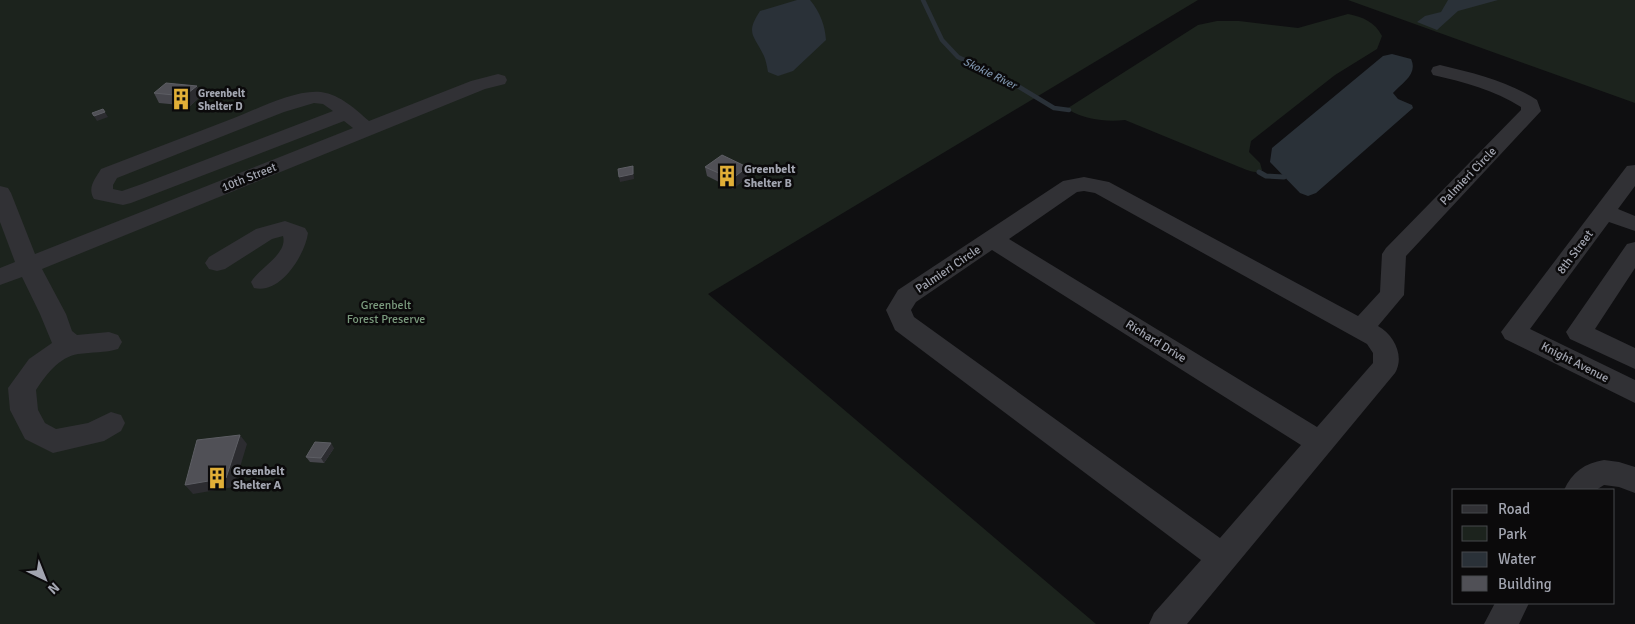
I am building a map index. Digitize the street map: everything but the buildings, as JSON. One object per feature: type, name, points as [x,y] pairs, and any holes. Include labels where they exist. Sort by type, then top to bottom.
[{"type":"street","name":"Palmieri Circle","points":[[1361,328],[1392,295],[1394,254],[1531,111],[1530,104],[1521,98],[1480,81],[1440,71]]},
{"type":"street","name":"10th Street","points":[[0,277],[366,129],[478,85],[498,80]]},
{"type":"street","points":[[347,113],[123,198],[102,194],[102,185],[109,174],[304,99],[323,96],[336,102],[366,129]]},
{"type":"street","name":"8th Street","points":[[1514,332],[1635,171]]},
{"type":"street","name":"Palmieri Circle","points":[[1166,624],[1386,366],[1386,352],[1376,337],[1101,187],[1084,184],[1071,186],[908,296],[898,310],[904,323],[1222,557]]},
{"type":"street","points":[[0,193],[28,265],[53,314],[61,337],[73,346]]},
{"type":"street","points":[[1606,212],[1635,224]]},
{"type":"street","points":[[217,263],[264,234],[285,228],[298,232],[296,247],[283,263],[263,282]]},
{"type":"street","name":"Richard Drive","points":[[992,239],[1320,442]]},
{"type":"street","points":[[1635,250],[1579,332],[1635,360]]},
{"type":"street","name":"Knight Avenue","points":[[1514,332],[1635,392]]},
{"type":"street","points":[[109,342],[73,346],[56,352],[38,366],[22,388],[24,410],[36,431],[53,441],[94,433],[111,423]]},
{"type":"street","points":[[1580,488],[1590,476],[1604,472],[1619,474],[1635,480]]},
{"type":"street","points":[[1501,624],[1512,604]]},
{"type":"green space","name":"Greenbelt Forest Preserve","points":[[0,0],[1198,0],[708,294],[1096,624],[0,624]]},
{"type":"green space","points":[[1348,0],[1635,0],[1635,103]]},
{"type":"green space","points":[[1348,14],[1364,19],[1376,27],[1382,36],[1377,49],[1335,75],[1251,141],[1249,152],[1260,163],[1262,170],[1253,172],[1247,170],[1125,120],[1111,121],[1089,118],[1068,108],[1198,25],[1217,21],[1239,21],[1298,28]]},
{"type":"water","points":[[797,0],[810,0],[817,9],[826,40],[793,71],[778,76],[768,72],[764,56],[754,39],[753,25],[760,11]]},
{"type":"water","points":[[1448,0],[1498,0],[1458,11],[1437,30],[1417,22],[1425,16],[1441,12]]},
{"type":"water","points":[[1392,54],[1411,59],[1413,64],[1411,73],[1393,93],[1398,99],[1412,105],[1413,108],[1316,193],[1308,196],[1300,193],[1270,162],[1272,148],[1383,56]]},
{"type":"waterway","name":"Skokie River","points":[[923,0],[942,40],[958,57],[1016,85],[1054,108],[1069,110]]},
{"type":"waterway","points":[[1259,172],[1266,176],[1284,177]]},
{"type":"place","name":"Greenbelt Shelter D","points":[[181,99]]},
{"type":"place","name":"Greenbelt Shelter B","points":[[727,176]]},
{"type":"place","name":"Greenbelt Shelter A","points":[[217,478]]}]
